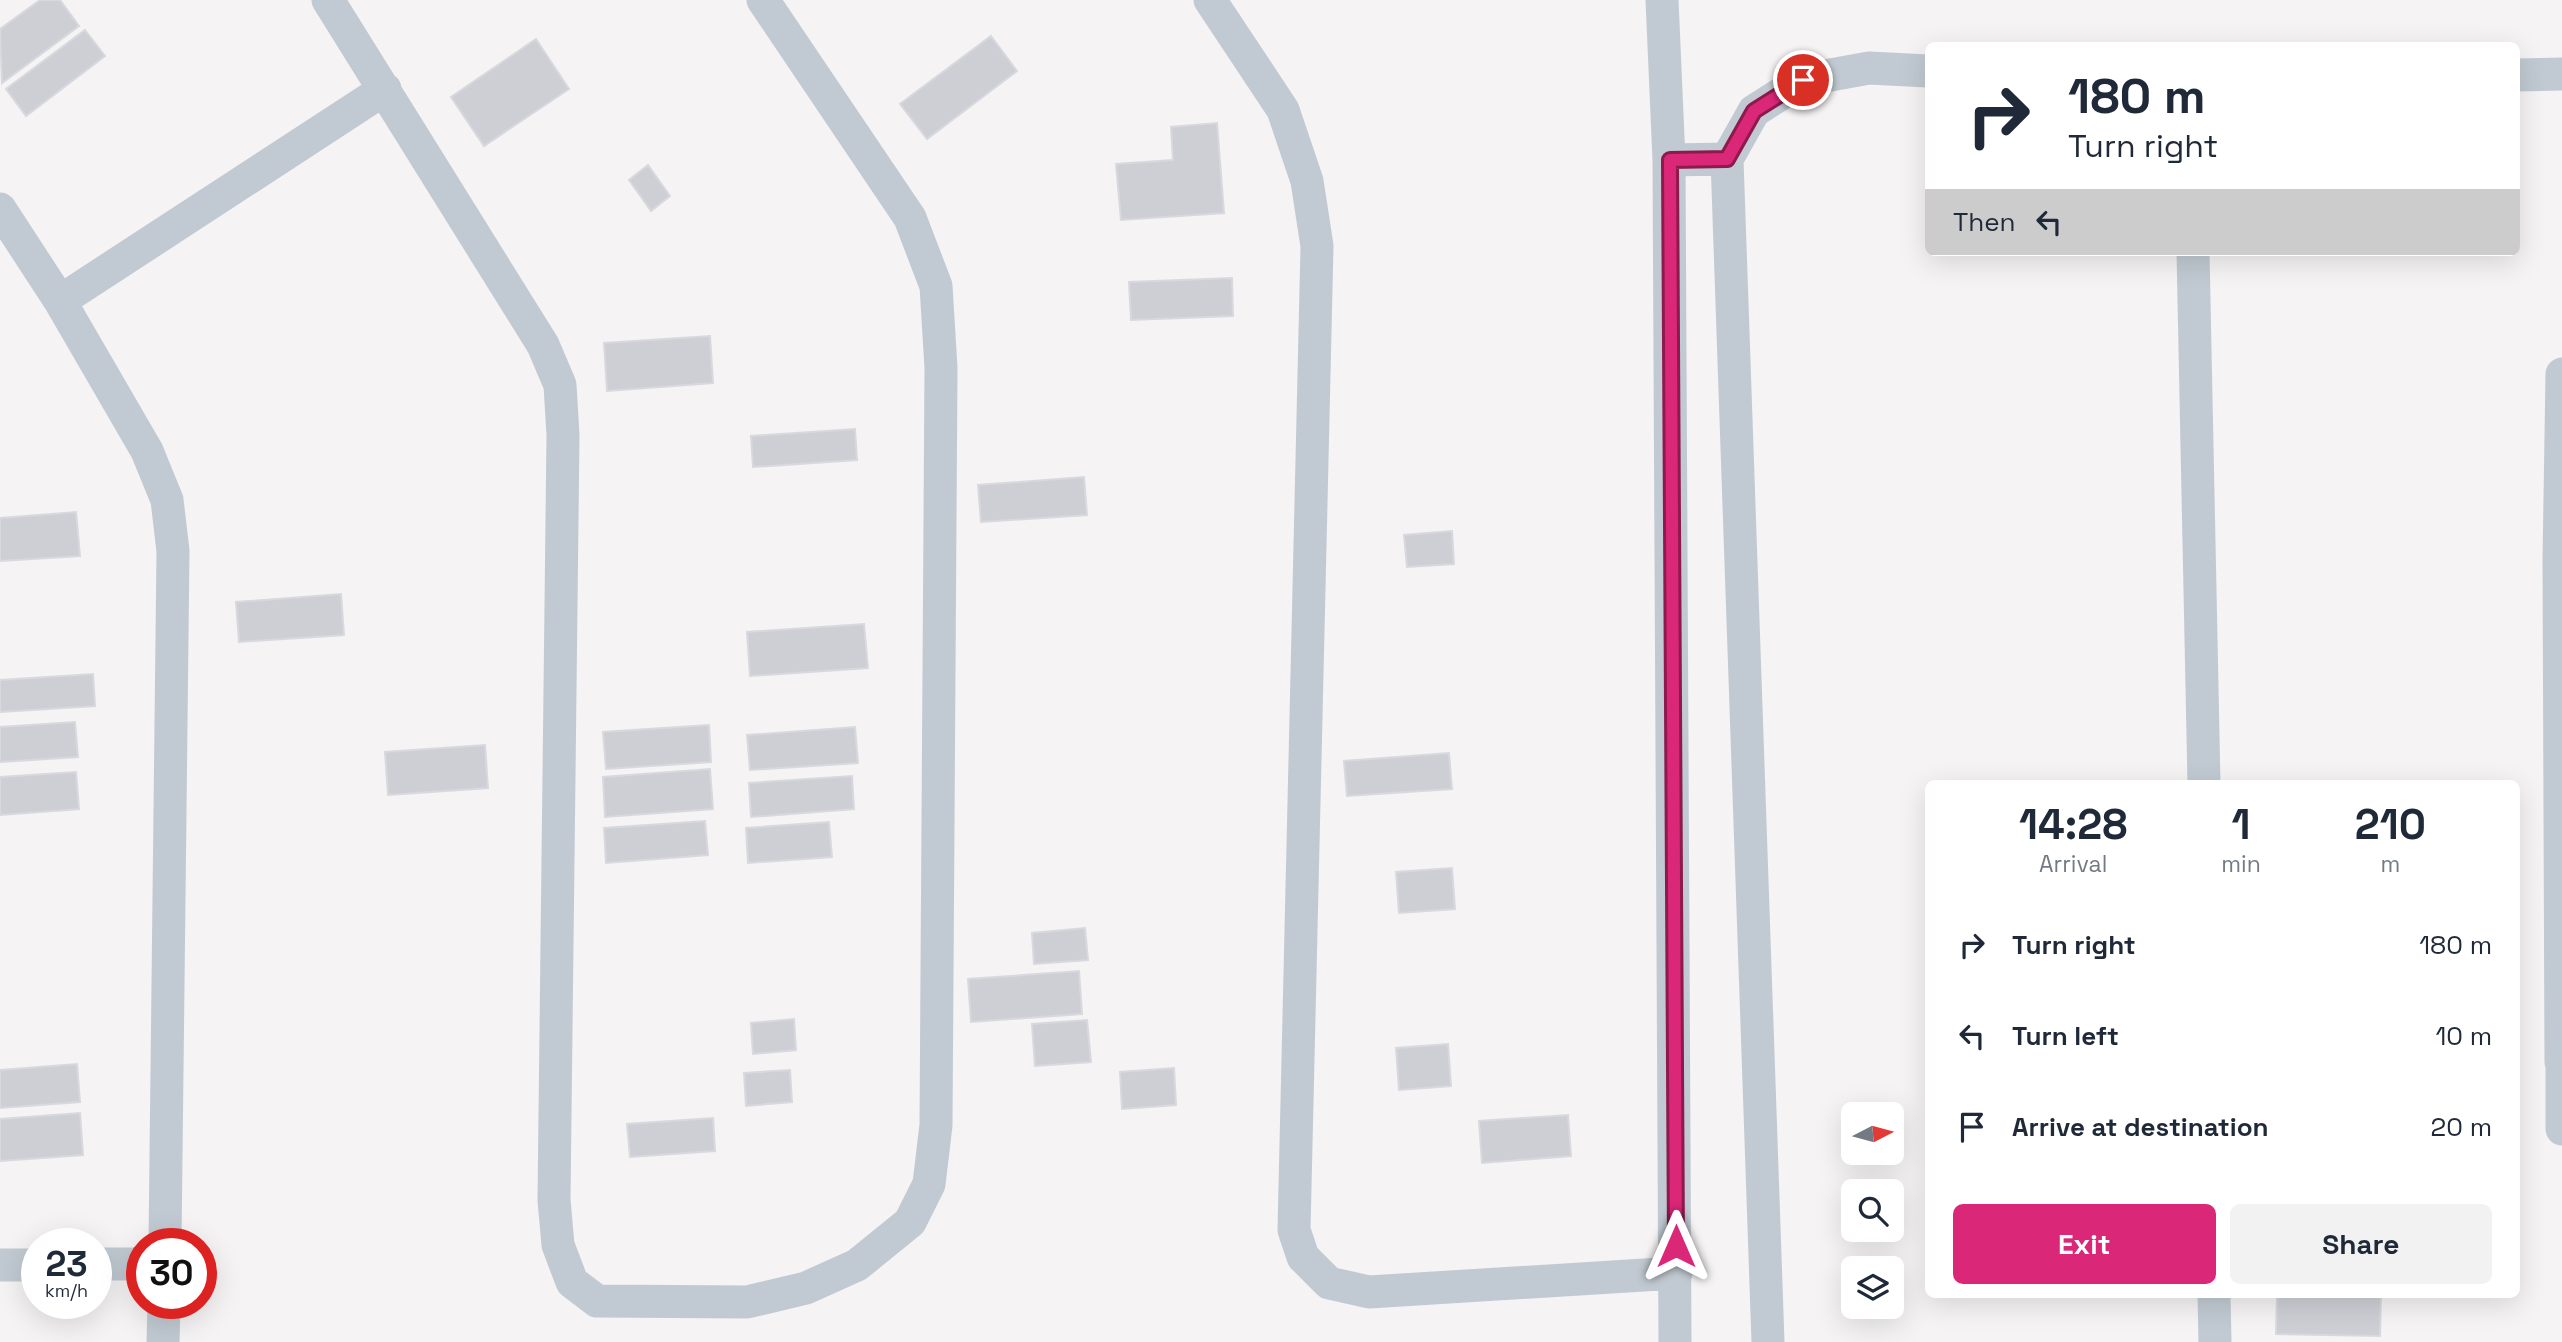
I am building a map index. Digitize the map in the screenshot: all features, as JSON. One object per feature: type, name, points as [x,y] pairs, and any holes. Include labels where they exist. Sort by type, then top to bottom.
[{"type":"street","points":[[328,0],[543,345],[560,385],[563,435],[554,1200],[558,1245],[572,1282],[597,1301],[747,1302],[806,1288],[857,1265],[910,1222],[929,1184],[936,1111],[941,368],[936,286],[910,218],[762,0]]},
{"type":"street","points":[[1210,0],[1283,110],[1307,181],[1317,246],[1294,1230],[1303,1257],[1329,1283],[1369,1292],[1676,1273]]},
{"type":"street","points":[[1662,0],[1670,160],[1675,1342]]},
{"type":"street","points":[[1768,1342],[1727,159],[1754,111],[1803,80],[1869,68],[1925,71]]},
{"type":"street","points":[[2520,75],[2562,74]]},
{"type":"street","points":[[60,301],[384,89]]},
{"type":"street","points":[[1670,160],[1727,159]]},
{"type":"street","points":[[0,209],[60,301],[147,451],[167,500],[173,551],[164,1228]]},
{"type":"street","points":[[2193,256],[2204,780]]},
{"type":"street","points":[[2562,374],[2559,560],[2562,1129]]},
{"type":"street","points":[[0,1265],[21,1265]]},
{"type":"street","points":[[2214,1298],[2215,1342]]},
{"type":"street","points":[[163,1342],[164,1319]]},
{"type":"building","points":[[40,0],[60,0],[79,26],[2,83],[0,29]]},
{"type":"building","points":[[85,30],[105,56],[26,116],[6,89]]},
{"type":"building","points":[[991,36],[1017,71],[927,139],[900,104]]},
{"type":"building","points":[[536,39],[569,89],[484,146],[451,97]]},
{"type":"building","points":[[1217,123],[1224,213],[1121,220],[1116,164],[1173,160],[1171,127]]},
{"type":"building","points":[[648,165],[670,196],[651,211],[629,180]]},
{"type":"building","points":[[1232,278],[1233,316],[1131,320],[1129,282]]},
{"type":"building","points":[[710,336],[713,383],[607,391],[604,343]]},
{"type":"building","points":[[855,429],[857,460],[753,467],[751,436]]},
{"type":"building","points":[[1084,477],[1087,515],[981,522],[978,485]]},
{"type":"building","points":[[76,512],[80,556],[0,561],[0,518]]},
{"type":"building","points":[[1452,531],[1454,564],[1407,567],[1404,535]]},
{"type":"building","points":[[341,594],[344,635],[239,642],[236,602]]},
{"type":"building","points":[[864,624],[868,668],[750,676],[747,632]]},
{"type":"building","points":[[93,674],[95,706],[0,712],[0,680]]},
{"type":"building","points":[[75,722],[78,757],[0,762],[0,727]]},
{"type":"building","points":[[709,725],[711,762],[606,769],[603,732]]},
{"type":"building","points":[[855,727],[858,763],[750,770],[747,735]]},
{"type":"building","points":[[485,745],[488,788],[388,795],[385,752]]},
{"type":"building","points":[[1449,753],[1452,789],[1347,796],[1344,761]]},
{"type":"building","points":[[710,769],[713,809],[605,817],[603,777]]},
{"type":"building","points":[[76,772],[79,809],[0,815],[0,777]]},
{"type":"building","points":[[852,776],[854,809],[751,817],[749,783]]},
{"type":"building","points":[[705,821],[708,855],[606,863],[604,828]]},
{"type":"building","points":[[829,822],[832,857],[748,863],[746,828]]},
{"type":"building","points":[[1452,868],[1455,909],[1399,913],[1396,872]]},
{"type":"building","points":[[1085,928],[1088,960],[1034,964],[1032,933]]},
{"type":"building","points":[[1079,971],[1082,1014],[971,1022],[968,979]]},
{"type":"building","points":[[794,1019],[796,1050],[753,1054],[751,1023]]},
{"type":"building","points":[[1087,1020],[1091,1062],[1035,1066],[1032,1024]]},
{"type":"building","points":[[1448,1044],[1451,1086],[1399,1090],[1396,1048]]},
{"type":"building","points":[[77,1064],[80,1102],[0,1108],[0,1070]]},
{"type":"building","points":[[1174,1068],[1176,1105],[1122,1109],[1120,1072]]},
{"type":"building","points":[[790,1070],[792,1102],[746,1106],[744,1073]]},
{"type":"building","points":[[80,1113],[83,1155],[0,1161],[0,1119]]},
{"type":"building","points":[[1568,1115],[1571,1156],[1482,1163],[1479,1121]]},
{"type":"building","points":[[713,1118],[715,1151],[630,1157],[627,1124]]},
{"type":"building","points":[[2277,1298],[2381,1298],[2380,1336],[2276,1334]]},
{"type":"route","points":[[1676,1246],[1670,160],[1727,159],[1754,111],[1803,80]]}]
